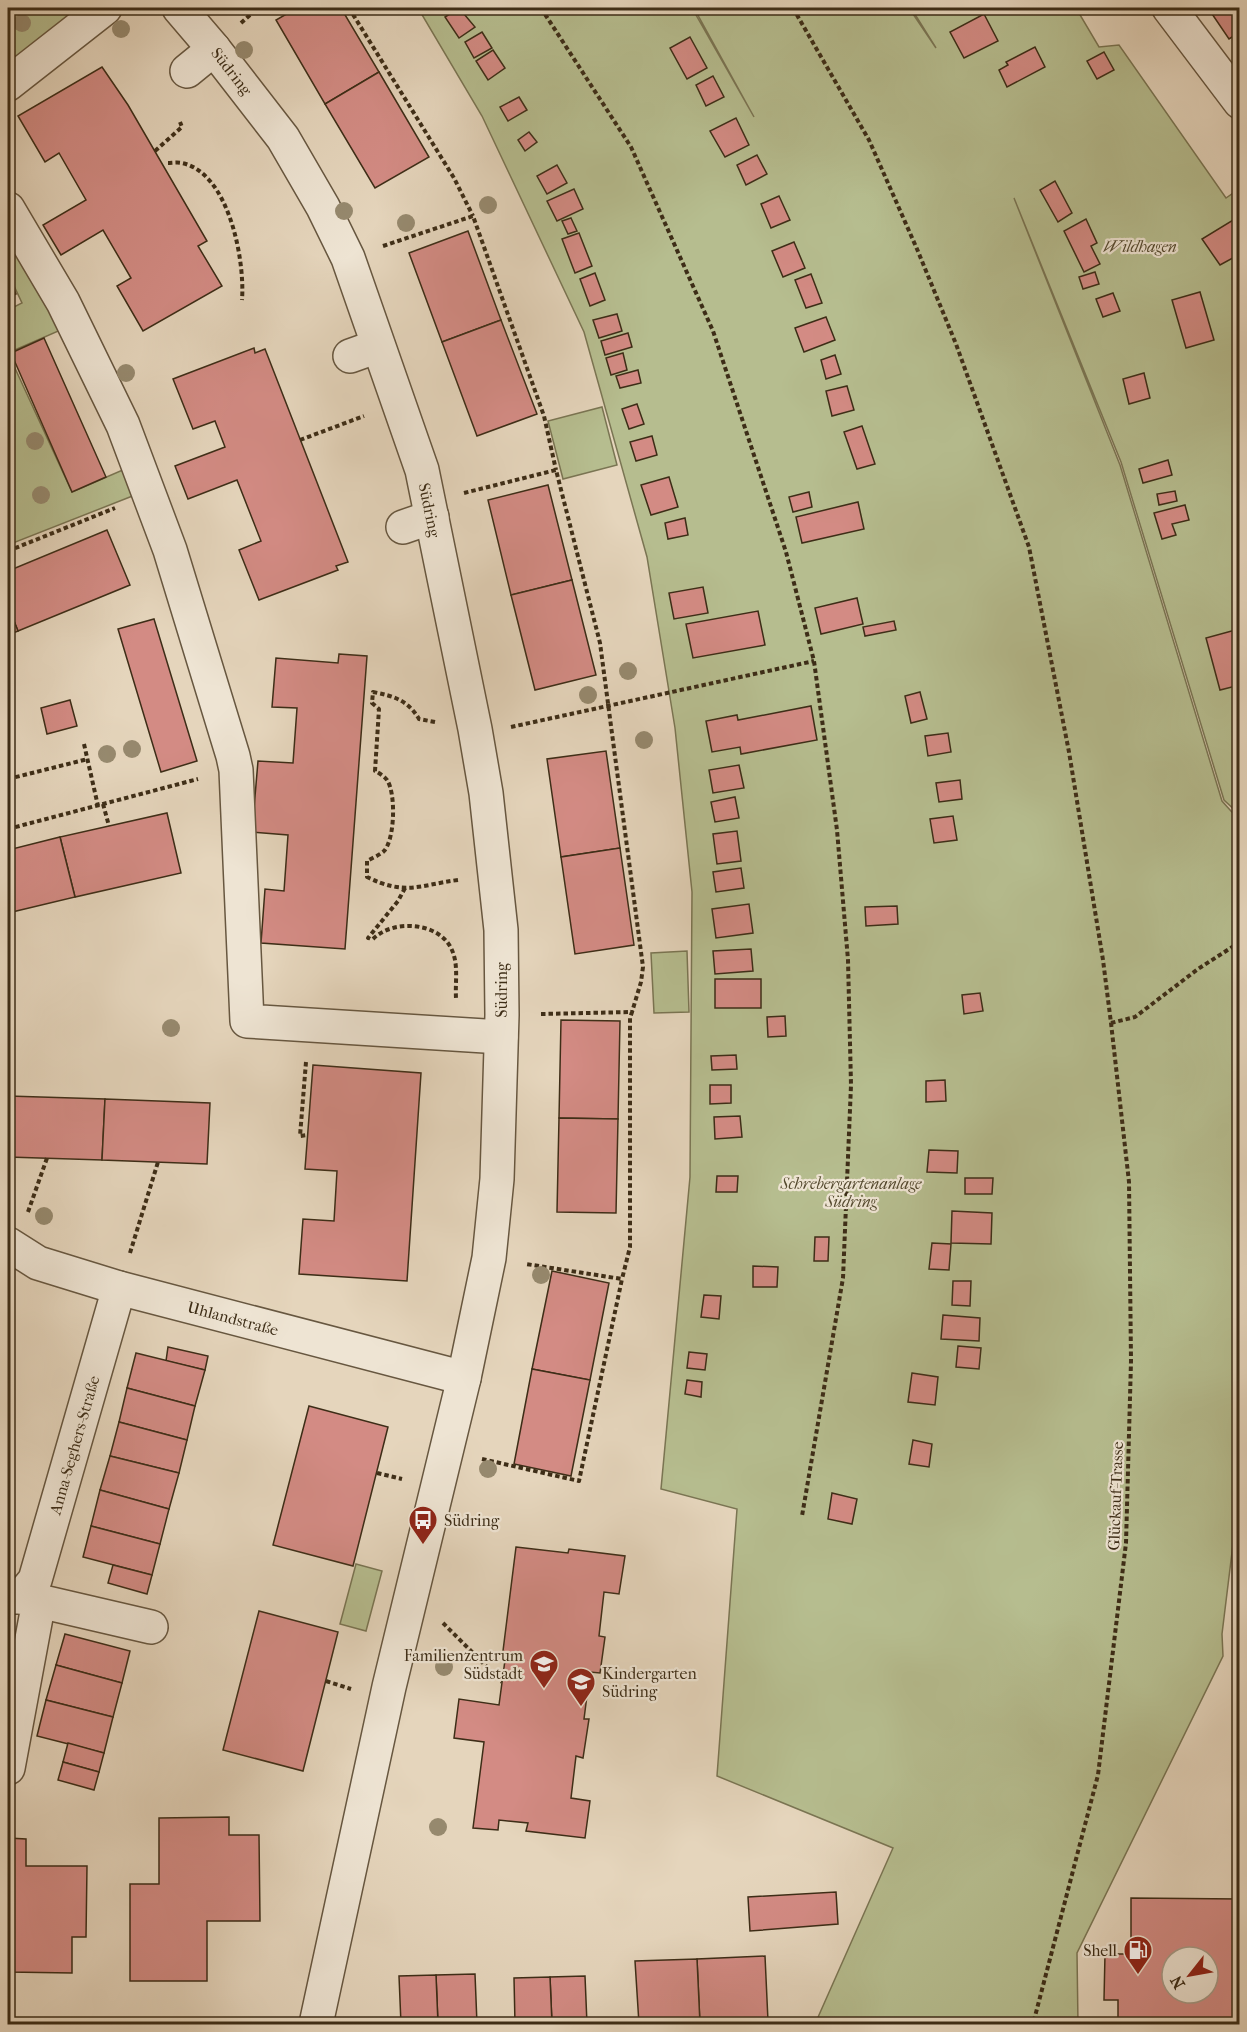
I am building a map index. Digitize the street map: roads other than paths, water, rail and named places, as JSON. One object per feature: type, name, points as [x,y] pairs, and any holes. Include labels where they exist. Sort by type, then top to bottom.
[{"type":"street","points":[[8,84],[105,8]]},
{"type":"street","name":"Südring","points":[[179,8],[283,138],[348,258],[364,351],[398,404],[422,470],[422,515],[475,732],[486,793],[501,930],[502,1025],[497,1179],[489,1258],[464,1378],[411,1594],[316,2025]]},
{"type":"street","points":[[1169,8],[1239,102]]},
{"type":"street","points":[[187,71],[214,49]]},
{"type":"street","points":[[8,209],[63,302],[123,425],[170,550],[236,770],[247,1021],[309,1025],[502,1025]]},
{"type":"street","name":"Uhlandstraße","points":[[11,1246],[38,1263],[119,1288],[464,1378]]},
{"type":"street","name":"Anna-Seghers-Straße","points":[[8,1768],[22,1598],[35,1580],[119,1288]]},
{"type":"street","points":[[22,1598],[151,1627]]},
{"type":"place","name":"Südring","points":[[423,1546]]},
{"type":"place","name":"Familienzentrum Südstadt","points":[[544,1690]]},
{"type":"place","name":"Kindergarten Südring","points":[[581,1708]]},
{"type":"place","name":"Shell","points":[[1138,1976]]},
{"type":"park label","name":"Wildhagen","points":[[1140,246]]},
{"type":"park label","name":"Schrebergartenanlage Südring","points":[[851,1192]]}]
